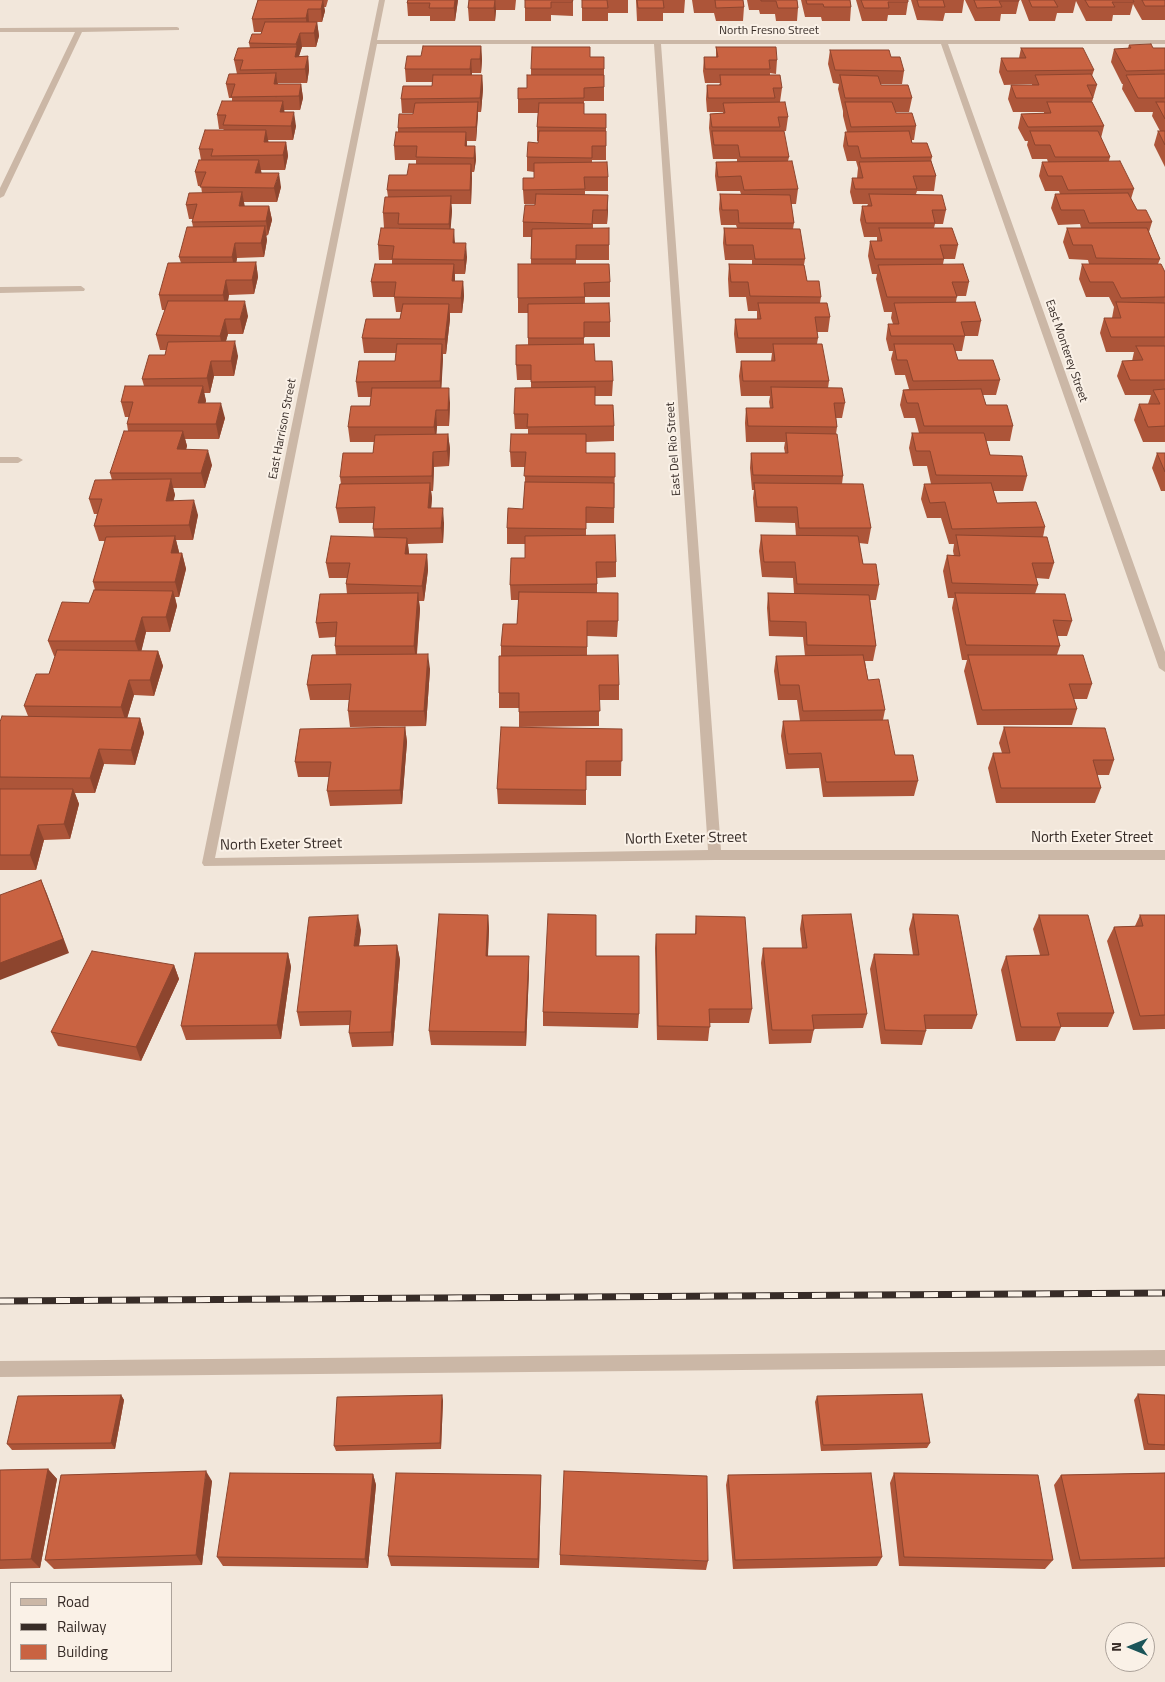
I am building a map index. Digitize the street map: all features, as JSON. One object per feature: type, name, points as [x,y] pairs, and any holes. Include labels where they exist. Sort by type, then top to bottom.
[{"type":"street","name":"East Harrison Street","points":[[208,863],[382,0]]},
{"type":"street","points":[[0,30],[178,29]]},
{"type":"street","points":[[0,196],[80,30]]},
{"type":"street","name":"North Fresno Street","points":[[373,42],[1165,42]]},
{"type":"street","name":"East Del Rio Street","points":[[657,42],[716,854]]},
{"type":"street","name":"East Monterey Street","points":[[944,42],[1165,668]]},
{"type":"street","points":[[0,290],[81,289]]},
{"type":"street","points":[[0,460],[18,460]]},
{"type":"street","name":"North Exeter Street","points":[[208,863],[716,854],[1165,854]]},
{"type":"street","points":[[0,1369],[1165,1358]]},
{"type":"building","points":[[258,0],[323,0],[321,9],[308,9],[306,18],[252,19]]},
{"type":"building","points":[[408,0],[455,0],[454,8],[429,8],[430,3],[407,3]]},
{"type":"building","points":[[469,0],[495,0],[494,8],[468,8]]},
{"type":"building","points":[[525,0],[573,0],[572,2],[551,2],[551,8],[525,8]]},
{"type":"building","points":[[582,0],[607,0],[608,8],[582,8]]},
{"type":"building","points":[[637,0],[663,0],[664,8],[638,8]]},
{"type":"building","points":[[715,0],[743,0],[744,7],[716,8]]},
{"type":"building","points":[[761,0],[797,0],[798,8],[778,8],[776,1]]},
{"type":"building","points":[[806,0],[850,0],[851,7],[824,7],[823,4],[807,4]]},
{"type":"building","points":[[861,0],[908,0],[908,2],[888,2],[889,8],[864,8]]},
{"type":"building","points":[[917,0],[943,0],[945,7],[919,7]]},
{"type":"building","points":[[974,0],[1019,1],[999,1],[1002,7],[977,8]]},
{"type":"building","points":[[1029,0],[1054,0],[1058,7],[1032,7]]},
{"type":"building","points":[[1085,0],[1133,0],[1134,2],[1112,2],[1115,7],[1089,7]]},
{"type":"building","points":[[1142,0],[1165,0],[1165,6],[1145,6]]},
{"type":"building","points":[[265,22],[317,22],[314,33],[300,33],[296,44],[249,43],[252,34],[261,34]]},
{"type":"building","points":[[1151,44],[1153,48],[1165,48],[1165,70],[1126,71],[1114,49],[1131,48],[1129,45]]},
{"type":"building","points":[[423,46],[481,46],[480,59],[471,59],[470,69],[405,69],[407,56],[421,56]]},
{"type":"building","points":[[297,47],[295,57],[308,56],[305,69],[240,70],[243,60],[234,60],[238,48]]},
{"type":"building","points":[[532,47],[590,47],[590,57],[604,57],[604,69],[531,69]]},
{"type":"building","points":[[716,47],[776,47],[777,60],[769,60],[770,69],[705,69],[704,57],[718,57]]},
{"type":"building","points":[[1021,48],[1083,48],[1094,70],[1007,71],[1001,58],[1026,58]]},
{"type":"building","points":[[830,50],[889,50],[891,57],[900,57],[904,71],[835,70]]},
{"type":"building","points":[[276,73],[274,84],[301,84],[299,96],[231,97],[235,84],[226,84],[229,74]]},
{"type":"building","points":[[1091,74],[1097,85],[1087,85],[1093,98],[1016,98],[1011,85],[1039,85],[1035,75]]},
{"type":"building","points":[[1165,74],[1165,98],[1138,98],[1126,75]]},
{"type":"building","points":[[433,75],[482,75],[480,98],[401,99],[403,86],[432,86]]},
{"type":"building","points":[[527,75],[604,75],[604,87],[584,88],[584,98],[518,99],[518,88],[527,88]]},
{"type":"building","points":[[720,75],[780,75],[782,88],[773,88],[775,98],[708,98],[707,85],[721,85]]},
{"type":"building","points":[[840,75],[878,76],[881,85],[908,85],[912,98],[845,98]]},
{"type":"building","points":[[222,101],[283,101],[280,112],[294,112],[291,126],[223,125],[226,115],[217,115]]},
{"type":"building","points":[[478,102],[476,127],[398,128],[399,114],[413,114],[415,103]]},
{"type":"building","points":[[785,102],[788,117],[778,117],[780,127],[712,127],[710,114],[725,113],[723,103]]},
{"type":"building","points":[[845,102],[892,102],[896,113],[912,113],[916,126],[851,127]]},
{"type":"building","points":[[1047,102],[1092,102],[1104,126],[1028,127],[1021,114],[1051,113]]},
{"type":"building","points":[[1156,102],[1165,102],[1165,119]]},
{"type":"building","points":[[539,103],[584,103],[584,114],[606,114],[606,128],[537,127]]},
{"type":"building","points":[[205,130],[266,130],[264,142],[286,142],[283,155],[211,156],[213,149],[199,149]]},
{"type":"building","points":[[539,131],[606,131],[606,146],[592,146],[592,158],[527,157],[528,142],[538,143]]},
{"type":"building","points":[[712,131],[784,131],[789,157],[740,157],[738,145],[714,145]]},
{"type":"building","points":[[909,131],[912,143],[927,143],[932,157],[861,158],[858,146],[848,146],[845,132]]},
{"type":"building","points":[[1030,131],[1098,131],[1110,157],[1055,157],[1050,145],[1035,145]]},
{"type":"building","points":[[1158,131],[1165,131],[1165,145]]},
{"type":"building","points":[[396,132],[466,132],[465,146],[475,146],[474,158],[416,157],[417,146],[394,146]]},
{"type":"building","points":[[199,160],[259,160],[255,173],[279,173],[274,188],[200,187],[206,172],[195,172]]},
{"type":"building","points":[[792,161],[798,189],[744,190],[741,176],[718,177],[716,162]]},
{"type":"building","points":[[931,161],[936,176],[913,176],[917,189],[855,189],[852,178],[863,178],[859,162]]},
{"type":"building","points":[[1120,161],[1134,189],[1068,190],[1062,176],[1048,176],[1042,162]]},
{"type":"building","points":[[607,162],[608,177],[584,177],[585,189],[523,190],[523,178],[534,178],[534,163]]},
{"type":"building","points":[[409,164],[471,164],[470,190],[387,190],[389,175],[407,175]]},
{"type":"building","points":[[242,192],[239,206],[269,206],[266,221],[192,222],[197,204],[186,205],[189,193]]},
{"type":"building","points":[[1128,193],[1137,210],[1146,210],[1152,222],[1089,223],[1084,210],[1061,210],[1055,194]]},
{"type":"building","points":[[536,194],[608,195],[607,210],[593,210],[592,224],[523,222],[525,205],[535,205]]},
{"type":"building","points":[[720,194],[790,195],[794,223],[739,223],[738,210],[722,210]]},
{"type":"building","points":[[869,194],[942,195],[946,210],[932,210],[935,223],[866,223],[862,206],[872,206]]},
{"type":"building","points":[[451,196],[449,224],[398,224],[399,213],[383,213],[385,197]]},
{"type":"building","points":[[265,226],[261,243],[235,243],[232,257],[179,257],[187,227]]},
{"type":"building","points":[[381,228],[454,229],[453,243],[466,243],[464,260],[392,259],[394,246],[378,245]]},
{"type":"building","points":[[609,228],[609,245],[576,245],[576,259],[531,259],[532,229]]},
{"type":"building","points":[[724,228],[800,229],[805,259],[755,259],[753,245],[726,245]]},
{"type":"building","points":[[879,228],[952,228],[958,245],[940,245],[944,259],[875,259],[870,241],[882,241]]},
{"type":"building","points":[[1067,228],[1147,228],[1160,259],[1096,258],[1092,245],[1073,245]]},
{"type":"building","points":[[256,262],[252,280],[226,280],[223,295],[159,295],[168,263]]},
{"type":"building","points":[[375,264],[454,264],[452,281],[463,281],[461,298],[394,297],[396,282],[371,282]]},
{"type":"building","points":[[518,264],[609,264],[610,282],[584,283],[585,297],[518,298]]},
{"type":"building","points":[[729,264],[804,265],[807,281],[819,281],[821,297],[750,296],[748,282],[731,282]]},
{"type":"building","points":[[963,264],[969,282],[952,282],[957,297],[887,297],[878,265]]},
{"type":"building","points":[[1082,264],[1161,264],[1165,272],[1165,297],[1121,298],[1113,282],[1090,282]]},
{"type":"building","points":[[168,301],[245,301],[240,319],[225,319],[220,336],[156,335]]},
{"type":"building","points":[[975,302],[981,321],[961,322],[965,336],[891,336],[888,324],[899,324],[894,303]]},
{"type":"building","points":[[1116,302],[1165,303],[1165,337],[1111,337],[1104,318],[1121,318]]},
{"type":"building","points":[[609,303],[610,322],[584,322],[584,338],[528,338],[528,304]]},
{"type":"building","points":[[758,303],[827,303],[830,317],[815,317],[818,338],[738,338],[735,319],[761,319]]},
{"type":"building","points":[[403,304],[449,304],[445,339],[362,338],[366,319],[400,319]]},
{"type":"building","points":[[235,341],[231,361],[211,361],[207,378],[142,379],[149,355],[165,355],[168,342]]},
{"type":"building","points":[[397,344],[442,344],[440,381],[356,382],[359,361],[395,361]]},
{"type":"building","points":[[594,344],[595,361],[612,361],[613,381],[531,382],[531,365],[516,365],[516,345]]},
{"type":"building","points":[[773,344],[822,344],[829,381],[743,381],[741,361],[775,361]]},
{"type":"building","points":[[894,344],[953,344],[958,360],[993,360],[1000,380],[913,381],[907,360],[897,360]]},
{"type":"building","points":[[1136,346],[1165,346],[1165,380],[1130,380],[1122,361],[1143,360]]},
{"type":"building","points":[[125,386],[203,386],[198,403],[221,403],[216,424],[127,424],[133,402],[121,402]]},
{"type":"building","points":[[595,387],[595,405],[613,405],[614,426],[527,427],[528,414],[514,414],[515,388]]},
{"type":"building","points":[[771,387],[842,388],[845,403],[834,403],[837,427],[748,426],[746,408],[773,408]]},
{"type":"building","points":[[372,388],[449,388],[448,410],[436,410],[434,427],[348,427],[351,406],[370,406]]},
{"type":"building","points":[[981,389],[986,405],[1007,405],[1013,426],[924,426],[918,403],[907,403],[903,390]]},
{"type":"building","points":[[1165,389],[1165,426],[1148,427],[1139,404],[1160,404],[1153,390]]},
{"type":"building","points":[[124,431],[183,431],[177,449],[208,450],[201,473],[110,473]]},
{"type":"building","points":[[786,433],[837,434],[843,476],[753,475],[751,453],[788,453]]},
{"type":"building","points":[[912,433],[984,433],[990,455],[1022,456],[1027,476],[936,475],[930,451],[916,451]]},
{"type":"building","points":[[448,434],[447,451],[433,452],[432,476],[340,477],[343,453],[373,453],[375,435]]},
{"type":"building","points":[[511,434],[586,434],[586,453],[615,453],[615,477],[524,476],[526,452],[510,452]]},
{"type":"building","points":[[1157,453],[1165,453],[1165,472]]},
{"type":"building","points":[[171,479],[166,501],[194,500],[189,525],[94,526],[102,499],[89,499],[95,480]]},
{"type":"building","points":[[525,482],[614,483],[614,508],[586,507],[586,529],[507,528],[508,508],[523,509]]},
{"type":"building","points":[[430,483],[428,508],[443,508],[441,528],[373,529],[375,507],[336,508],[340,484]]},
{"type":"building","points":[[754,483],[863,484],[871,528],[799,528],[797,507],[757,507]]},
{"type":"building","points":[[991,483],[997,503],[1036,502],[1045,527],[952,529],[945,502],[930,503],[924,484]]},
{"type":"building","points":[[615,535],[616,562],[596,562],[597,584],[510,585],[511,558],[525,558],[525,536]]},
{"type":"building","points":[[761,535],[858,536],[863,564],[876,564],[879,585],[797,584],[795,562],[764,562]]},
{"type":"building","points":[[956,535],[1047,537],[1054,563],[1032,563],[1038,585],[952,583],[947,555],[960,556]]},
{"type":"building","points":[[175,536],[171,553],[182,553],[175,582],[93,582],[106,537]]},
{"type":"building","points":[[331,536],[407,538],[405,554],[427,554],[422,586],[346,584],[350,563],[326,563]]},
{"type":"building","points":[[94,590],[173,591],[166,617],[142,617],[135,641],[48,641],[62,602],[89,603]]},
{"type":"building","points":[[519,592],[618,593],[618,621],[587,621],[587,647],[501,646],[503,624],[517,624]]},
{"type":"building","points":[[418,593],[414,646],[335,646],[337,622],[316,623],[320,594]]},
{"type":"building","points":[[768,593],[869,595],[876,646],[807,645],[806,622],[770,621]]},
{"type":"building","points":[[955,593],[1065,594],[1072,621],[1053,620],[1060,646],[966,645]]},
{"type":"building","points":[[57,650],[158,651],[150,680],[129,680],[121,707],[24,706],[36,674],[49,674]]},
{"type":"building","points":[[428,654],[424,711],[348,711],[351,684],[307,685],[312,655]]},
{"type":"building","points":[[618,655],[619,685],[599,685],[600,711],[519,712],[519,693],[499,693],[499,656]]},
{"type":"building","points":[[863,655],[868,680],[879,679],[885,710],[803,711],[799,685],[780,685],[776,656]]},
{"type":"building","points":[[968,655],[1083,655],[1092,684],[1069,684],[1077,709],[982,710]]},
{"type":"building","points":[[2,716],[140,718],[131,750],[99,749],[90,778],[0,777],[0,722]]},
{"type":"building","points":[[888,720],[895,755],[913,755],[918,781],[826,782],[821,753],[788,754],[783,721]]},
{"type":"building","points":[[405,727],[400,790],[327,791],[331,762],[295,762],[300,729]]},
{"type":"building","points":[[501,727],[622,729],[622,761],[586,761],[586,790],[497,789]]},
{"type":"building","points":[[1004,727],[1105,728],[1114,760],[1093,760],[1101,788],[1001,788],[993,753],[1010,753]]},
{"type":"building","points":[[0,789],[73,789],[64,824],[38,825],[30,855],[0,855]]},
{"type":"building","points":[[41,880],[63,939],[0,963],[0,895]]},
{"type":"building","points":[[439,914],[488,915],[486,956],[529,956],[525,1032],[429,1031]]},
{"type":"building","points":[[548,914],[596,915],[596,956],[639,956],[639,1014],[543,1012]]},
{"type":"building","points":[[851,914],[867,1014],[812,1015],[814,1030],[772,1030],[763,948],[807,948],[802,915]]},
{"type":"building","points":[[913,914],[958,915],[977,1015],[924,1015],[926,1031],[885,1030],[874,954],[919,955]]},
{"type":"building","points":[[358,915],[354,946],[397,945],[391,1032],[349,1033],[351,1011],[297,1012],[309,917]]},
{"type":"building","points":[[1039,915],[1088,915],[1114,1013],[1057,1013],[1061,1027],[1021,1027],[1006,956],[1049,955]]},
{"type":"building","points":[[1140,915],[1165,915],[1165,1015],[1140,1016],[1114,927],[1143,926]]},
{"type":"building","points":[[696,916],[745,917],[752,1009],[709,1009],[710,1027],[658,1026],[656,934],[696,934]]},
{"type":"building","points":[[92,951],[174,965],[136,1047],[51,1032]]},
{"type":"building","points":[[195,953],[288,953],[277,1025],[181,1026]]},
{"type":"building","points":[[922,1394],[930,1443],[823,1445],[817,1396]]},
{"type":"building","points":[[1138,1394],[1165,1395],[1165,1445],[1148,1444]]},
{"type":"building","points":[[121,1395],[111,1443],[7,1444],[18,1396]]},
{"type":"building","points":[[442,1395],[440,1443],[334,1446],[337,1397]]},
{"type":"building","points":[[48,1469],[31,1559],[0,1560],[0,1470]]},
{"type":"building","points":[[206,1471],[196,1555],[45,1560],[61,1475]]},
{"type":"building","points":[[564,1471],[707,1476],[708,1561],[560,1555]]},
{"type":"building","points":[[230,1473],[373,1474],[365,1559],[217,1557]]},
{"type":"building","points":[[396,1473],[541,1475],[538,1559],[388,1556]]},
{"type":"building","points":[[871,1473],[882,1557],[735,1560],[728,1475]]},
{"type":"building","points":[[894,1473],[1038,1475],[1053,1560],[904,1557]]},
{"type":"building","points":[[1165,1473],[1165,1558],[1080,1560],[1061,1475]]},
{"type":"railway","points":[[0,1301],[1165,1293]]}]
